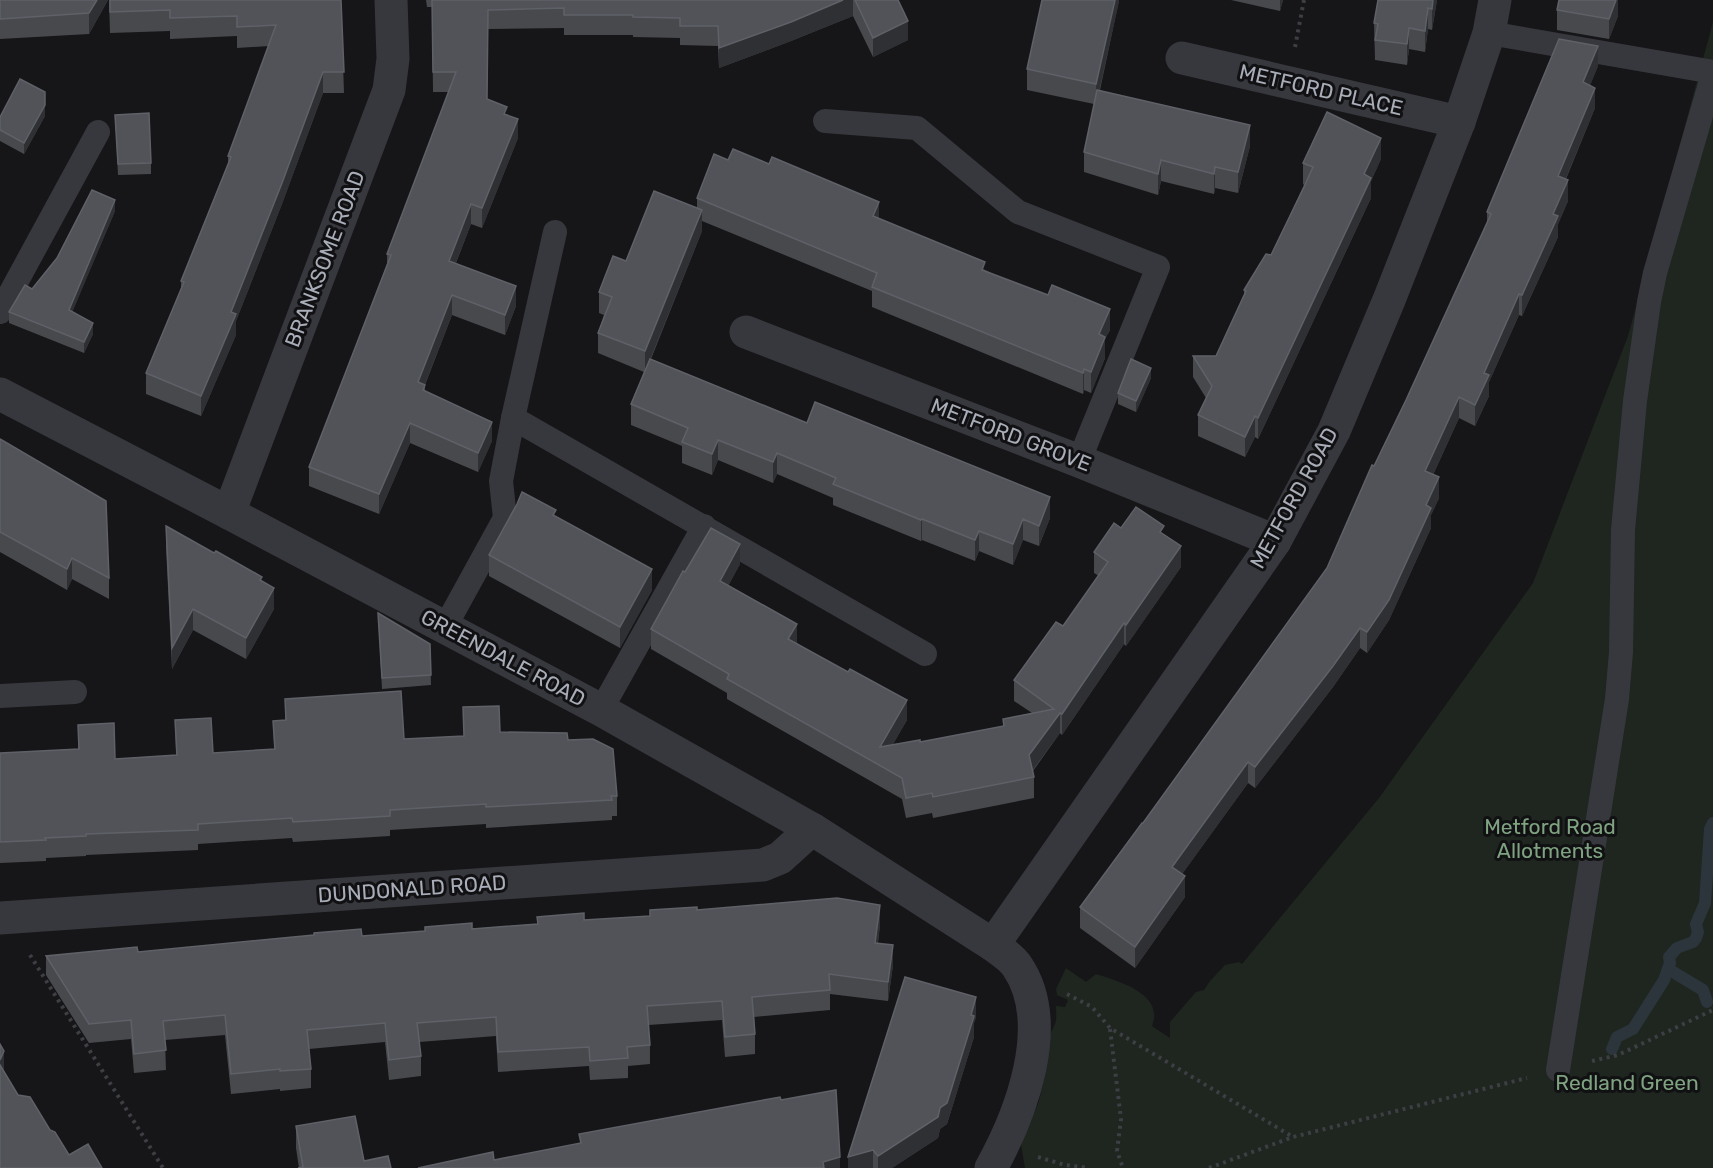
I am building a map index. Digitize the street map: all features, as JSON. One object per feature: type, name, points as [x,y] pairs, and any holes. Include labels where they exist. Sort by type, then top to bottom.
[{"type":"street","name":"BRANKSOME ROAD","points":[[229,513],[389,90],[393,59],[391,0]]},
{"type":"street","name":"METFORD ROAD","points":[[993,945],[1275,541],[1334,431],[1389,300],[1459,122],[1489,33],[1495,0]]},
{"type":"street","name":"METFORD PLACE","points":[[1182,58],[1459,122]]},
{"type":"street","name":"METFORD GROVE","points":[[746,332],[1078,461],[1275,541]]},
{"type":"street","name":"GREENDALE ROAD","points":[[0,394],[601,710],[812,829],[993,945],[1017,965],[1029,988],[1036,1020],[1031,1061],[1020,1104],[1003,1146],[991,1168]]},
{"type":"street","name":"DUNDONALD ROAD","points":[[3,918],[763,865],[780,858],[812,829]]},
{"type":"lane","points":[[1489,33],[1713,73],[1655,273],[1649,302],[1635,401],[1623,530],[1621,652],[1617,699],[1558,1070]]},
{"type":"lane","points":[[825,121],[917,128],[1018,212],[1158,267],[1078,461]]},
{"type":"lane","points":[[0,312],[98,132]]},
{"type":"lane","points":[[445,627],[505,518],[501,481],[555,232]]},
{"type":"lane","points":[[513,418],[925,654]]},
{"type":"lane","points":[[601,710],[704,526]]},
{"type":"lane","points":[[0,696],[75,692]]},
{"type":"path","points":[[1288,83],[1304,0]]},
{"type":"path","points":[[3,918],[162,1168]]},
{"type":"path","points":[[1029,988],[1056,988],[1092,1006],[1110,1028],[1293,1137]]},
{"type":"path","points":[[1209,1168],[1293,1137],[1618,1055],[1713,1010]]},
{"type":"path","points":[[1110,1028],[1121,1119],[1118,1151],[1123,1168]]},
{"type":"path","points":[[1065,1166],[1089,1168]]},
{"type":"green space","name":"Metford Road Allotments","points":[[1713,22],[1713,1168],[1025,1168],[1020,1139],[1034,1115],[1041,1095],[1043,1055],[1056,1022],[1056,1006],[1065,1007],[1068,1000],[1057,995],[1056,989],[1066,968],[1086,982],[1096,974],[1127,985],[1146,997],[1152,1005],[1154,1015],[1152,1026],[1170,1038],[1170,1022],[1196,992],[1204,990],[1225,965],[1239,962],[1242,964],[1379,798],[1533,583],[1628,336]]},
{"type":"building","points":[[0,0],[97,0],[89,13],[0,19]]},
{"type":"building","points":[[110,0],[341,0],[344,72],[323,72],[231,312],[236,314],[201,396],[146,373],[184,282],[181,281],[231,157],[228,156],[276,25],[237,27],[237,16],[170,18],[170,10],[110,12]]},
{"type":"building","points":[[432,0],[843,0],[719,48],[718,26],[680,26],[680,18],[564,15],[564,8],[488,10],[487,99],[507,107],[504,114],[518,119],[482,208],[471,204],[449,261],[516,286],[505,315],[452,295],[418,382],[425,385],[423,390],[492,422],[478,453],[410,423],[379,494],[309,467],[391,255],[387,254],[456,72],[433,72]]},
{"type":"building","points":[[855,0],[898,0],[908,21],[873,38]]},
{"type":"building","points":[[1042,0],[1115,0],[1096,84],[1027,69]]},
{"type":"building","points":[[1378,0],[1433,0],[1432,9],[1428,8],[1425,31],[1409,28],[1407,44],[1375,40],[1378,24],[1374,23]]},
{"type":"building","points":[[1559,0],[1616,0],[1609,19],[1557,10]]},
{"type":"building","points":[[1559,39],[1598,46],[1583,82],[1595,88],[1558,176],[1568,180],[1553,214],[1558,216],[1522,295],[1519,294],[1484,373],[1489,375],[1475,405],[1459,397],[1425,471],[1439,477],[1426,505],[1431,508],[1389,600],[1367,632],[1360,628],[1255,767],[1248,762],[1172,867],[1185,876],[1135,947],[1080,907],[1327,568],[1372,465],[1374,466],[1406,400],[1491,214],[1487,212]]},
{"type":"building","points":[[20,79],[45,92],[45,105],[24,143],[0,130],[0,117]]},
{"type":"building","points":[[1097,90],[1250,125],[1238,172],[1215,167],[1214,174],[1161,160],[1158,174],[1084,152]]},
{"type":"building","points":[[1327,112],[1381,138],[1364,174],[1371,178],[1258,418],[1255,416],[1245,437],[1198,415],[1212,386],[1193,356],[1216,356],[1246,291],[1244,290],[1266,254],[1271,255],[1304,187],[1313,167],[1303,163]]},
{"type":"building","points":[[149,113],[151,163],[118,164],[115,115]]},
{"type":"building","points":[[733,149],[769,164],[772,157],[879,202],[873,216],[985,262],[982,270],[1048,295],[1052,285],[1110,309],[1099,334],[1105,337],[1091,372],[1084,369],[1083,373],[872,287],[877,273],[697,198],[714,154],[728,160]]},
{"type":"building","points":[[92,190],[115,200],[69,310],[93,323],[84,342],[9,312],[25,285],[32,289],[57,258]]},
{"type":"building","points":[[654,191],[702,210],[645,351],[598,333],[612,297],[599,292],[613,256],[626,261]]},
{"type":"building","points":[[650,359],[807,423],[815,402],[1050,497],[1039,526],[1023,519],[1013,544],[979,531],[975,540],[833,484],[836,478],[777,453],[773,462],[718,440],[712,454],[682,442],[688,428],[631,404]]},
{"type":"building","points":[[1131,359],[1151,368],[1136,401],[1118,393]]},
{"type":"building","points":[[0,439],[106,501],[109,578],[72,558],[67,569],[0,532]]},
{"type":"building","points":[[522,492],[556,510],[553,515],[652,569],[620,627],[489,555]]},
{"type":"building","points":[[1136,507],[1164,526],[1160,532],[1181,546],[1126,625],[1124,623],[1062,714],[1060,713],[1029,755],[1034,777],[933,797],[932,793],[906,798],[902,778],[727,679],[729,674],[651,629],[683,571],[685,572],[711,528],[740,544],[720,581],[797,624],[788,639],[848,672],[850,669],[907,700],[880,747],[1004,726],[1003,719],[1054,709],[1014,680],[1056,622],[1063,626],[1108,562],[1094,552],[1114,523],[1121,528]]},
{"type":"building","points":[[166,526],[262,577],[260,580],[274,588],[246,638],[193,609],[172,648]]},
{"type":"building","points":[[378,613],[430,644],[431,675],[382,678]]},
{"type":"building","points":[[401,691],[404,739],[464,736],[463,707],[499,706],[500,732],[567,733],[568,740],[593,739],[613,749],[617,796],[611,796],[612,800],[390,810],[390,816],[293,822],[292,818],[198,824],[198,830],[86,834],[86,836],[45,838],[46,840],[0,842],[0,753],[79,749],[78,725],[114,723],[115,759],[177,755],[175,720],[211,718],[213,753],[275,749],[273,721],[286,720],[285,699]]},
{"type":"building","points":[[837,898],[880,905],[875,943],[893,945],[888,982],[829,974],[830,990],[752,997],[755,1034],[725,1037],[722,1001],[647,1006],[650,1045],[627,1047],[628,1058],[590,1061],[589,1047],[498,1052],[496,1017],[417,1023],[421,1056],[389,1060],[385,1023],[307,1030],[311,1069],[280,1071],[280,1069],[231,1074],[225,1015],[163,1021],[166,1050],[134,1054],[131,1020],[89,1024],[46,956],[137,947],[138,952],[361,929],[362,936],[425,931],[425,927],[472,923],[472,929],[538,924],[537,917],[584,913],[584,920],[650,916],[650,910],[697,907],[697,910]]},
{"type":"building","points":[[905,977],[976,997],[971,1015],[974,1016],[947,1103],[940,1108],[938,1117],[878,1156],[873,1150],[848,1157]]},
{"type":"building","points":[[0,1044],[4,1051],[0,1060]]},
{"type":"building","points":[[0,1065],[18,1095],[30,1097],[50,1130],[55,1132],[69,1155],[88,1144],[102,1168],[0,1168]]},
{"type":"building","points":[[836,1090],[840,1157],[823,1162],[824,1168],[418,1168],[493,1152],[494,1160],[581,1143],[579,1134],[780,1097],[781,1100]]},
{"type":"building","points":[[355,1116],[364,1161],[388,1156],[391,1168],[298,1168],[303,1167],[296,1126]]},
{"type":"waterway","points":[[1612,1049],[1617,1037],[1633,1029],[1664,980],[1670,963],[1669,957],[1677,948],[1693,942],[1696,938],[1698,932],[1696,924],[1705,903],[1710,829],[1713,823]]},
{"type":"waterway","points":[[1668,969],[1703,990],[1707,1002]]},
{"type":"park label","name":"Redland Green","points":[[1627,1083]]}]
